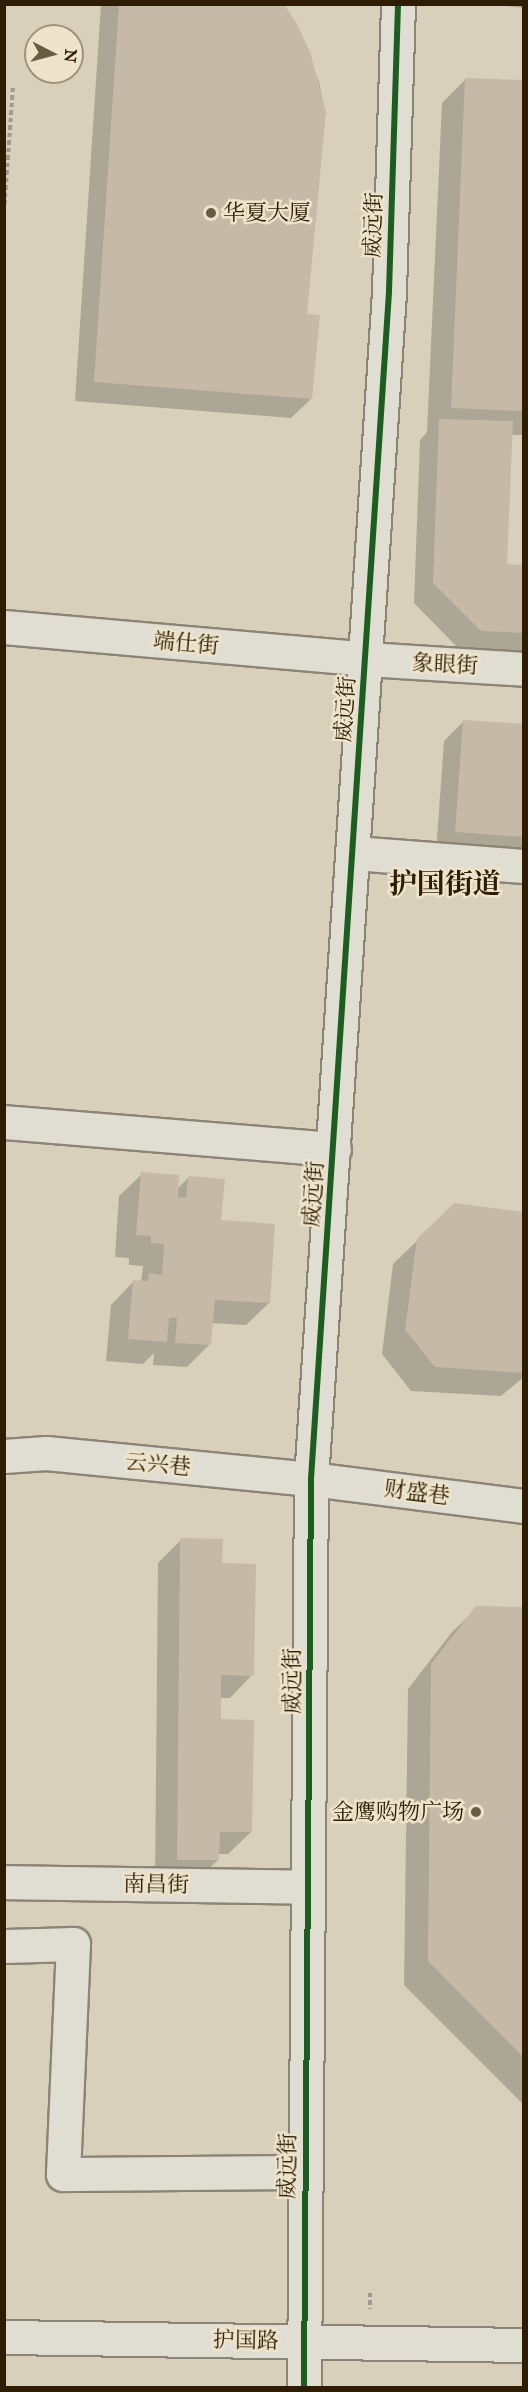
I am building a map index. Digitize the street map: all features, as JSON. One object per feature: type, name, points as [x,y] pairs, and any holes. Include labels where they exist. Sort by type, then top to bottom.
[{"type":"street","name":"威远街","points":[[304,2388],[311,1479],[367,659],[389,291],[398,4]]},
{"type":"street","name":"端仕街","points":[[4,627],[367,659]]},
{"type":"street","name":"象眼街","points":[[367,659],[524,669]]},
{"type":"street","points":[[354,853],[524,866]]},
{"type":"street","points":[[4,1122],[334,1149]]},
{"type":"street","name":"云兴巷","points":[[4,1456],[46,1453],[311,1479]]},
{"type":"street","name":"财盛巷","points":[[311,1479],[524,1506]]},
{"type":"street","name":"南昌街","points":[[4,1882],[308,1887]]},
{"type":"street","points":[[4,1946],[73,1944],[63,2174],[305,2172]]},
{"type":"street","name":"护国路","points":[[4,2337],[524,2345]]},
{"type":"path","points":[[4,212],[13,87]]},
{"type":"path","points":[[370,2293],[370,2309]]},
{"type":"building","name":"华夏大厦","points":[[119,4],[284,4],[297,24],[310,52],[326,112],[307,314],[320,315],[312,399],[94,382]]},
{"type":"building","points":[[465,78],[524,80],[524,411],[451,408]]},
{"type":"building","points":[[439,419],[513,421],[507,564],[524,565],[524,633],[481,631],[433,583]]},
{"type":"building","points":[[463,720],[524,724],[524,837],[455,832]]},
{"type":"building","points":[[141,1172],[179,1175],[178,1197],[186,1198],[188,1176],[225,1179],[221,1220],[275,1224],[270,1303],[215,1300],[211,1345],[175,1343],[177,1318],[169,1318],[167,1342],[128,1339],[133,1280],[148,1281],[149,1273],[162,1275],[164,1244],[151,1243],[151,1236],[136,1235]]},
{"type":"building","points":[[454,1203],[524,1212],[524,1373],[435,1367],[405,1330],[417,1239]]},
{"type":"building","points":[[180,1538],[223,1539],[222,1563],[256,1564],[254,1676],[221,1675],[221,1719],[254,1720],[252,1832],[220,1832],[219,1860],[177,1860]]},
{"type":"building","name":"金鹰购物广场","points":[[476,1606],[524,1607],[524,2058],[428,1961],[431,1664]]},
{"type":"cycle path","points":[[304,2388],[311,1479],[389,291],[398,4]]},
{"type":"place","name":"华夏大厦","points":[[211,213]]},
{"type":"place","name":"金鹰购物广场","points":[[476,1812]]},
{"type":"district","name":"护国街道","points":[[445,884]]}]
